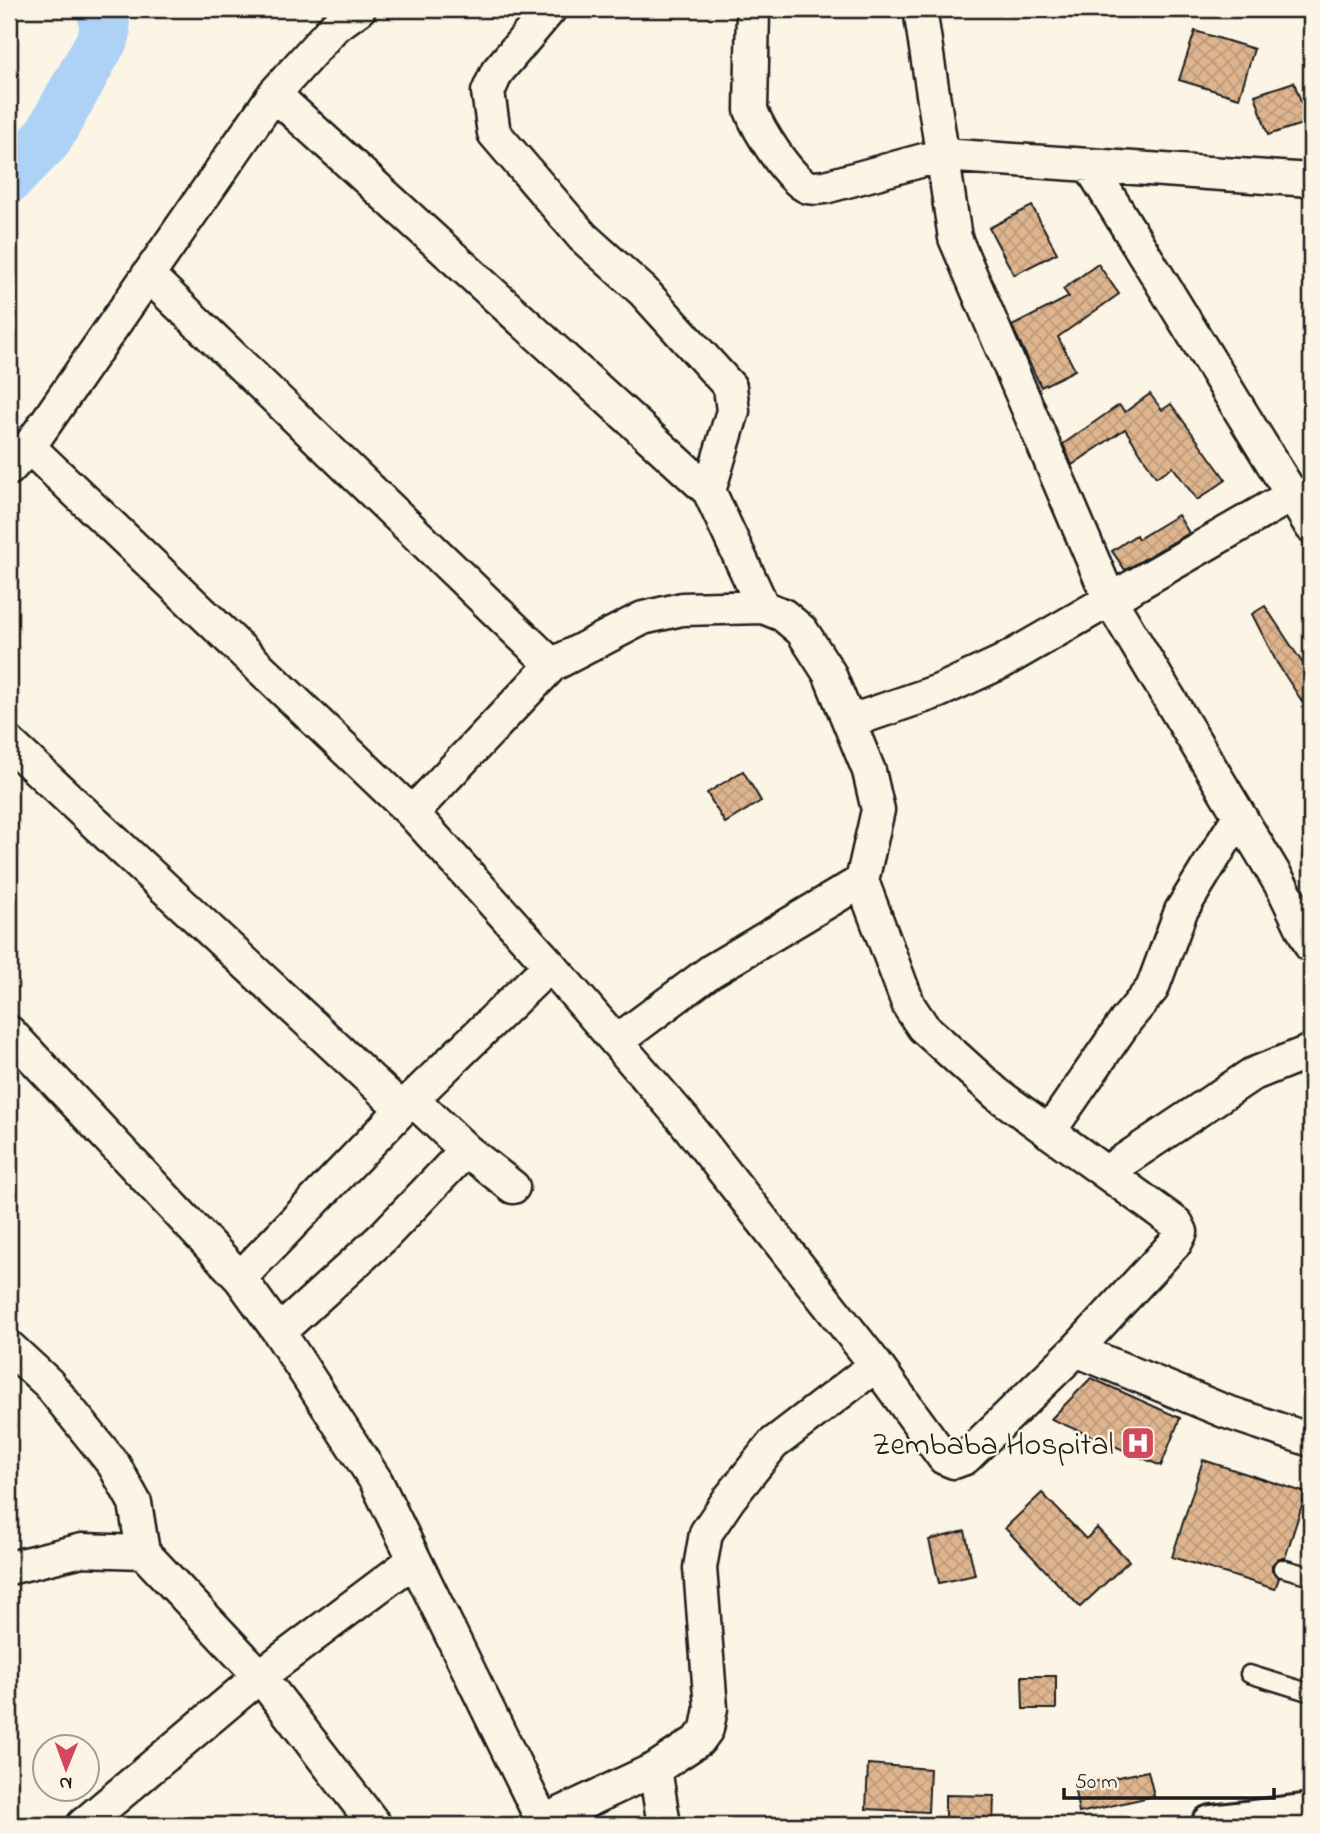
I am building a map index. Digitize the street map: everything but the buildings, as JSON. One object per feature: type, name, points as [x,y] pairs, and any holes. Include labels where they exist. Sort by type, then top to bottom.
[{"type":"main road","points":[[1211,1825],[1311,1813]]},
{"type":"street","points":[[359,9],[334,27],[274,94],[19,458],[412,813],[550,965],[683,1119],[876,1366],[944,1458],[954,1462],[965,1458],[1076,1350],[1176,1242],[1181,1232],[1177,1223],[997,1094],[923,1027],[909,1006],[862,881],[878,810],[869,771],[851,721],[829,673],[802,631],[783,615],[763,607],[682,609],[642,618],[552,665],[412,813]]},
{"type":"street","points":[[550,9],[497,72],[488,92],[495,133],[583,237],[643,291],[730,387],[733,411],[709,491]]},
{"type":"street","points":[[753,9],[751,110],[757,125],[794,176],[809,187],[825,187],[942,155],[1311,180]]},
{"type":"street","points":[[920,9],[955,238],[1109,598],[1238,818],[1284,890],[1311,946]]},
{"type":"street","points":[[274,94],[709,491],[763,607]]},
{"type":"street","points":[[1090,166],[1302,494],[1311,526]]},
{"type":"street","points":[[148,275],[552,665]]},
{"type":"street","points":[[851,721],[939,691],[1002,662],[1109,598],[1302,494]]},
{"type":"street","points":[[9,743],[407,1104],[513,1187]]},
{"type":"street","points":[[1049,1132],[1127,1019],[1153,989],[1181,911],[1238,818]]},
{"type":"street","points":[[617,1041],[711,971],[862,881]]},
{"type":"street","points":[[240,1278],[407,1104],[550,965]]},
{"type":"street","points":[[9,1032],[240,1278],[279,1332],[376,1481],[539,1823],[655,1769],[699,1740],[707,1729],[711,1708],[701,1568],[706,1533],[773,1444],[876,1366]]},
{"type":"street","points":[[1108,1171],[1251,1075],[1311,1051]]},
{"type":"street","points":[[279,1332],[382,1238],[466,1150]]},
{"type":"street","points":[[9,1347],[48,1383],[114,1465],[135,1503],[143,1552],[260,1676],[375,1825]]},
{"type":"street","points":[[1076,1350],[1224,1411],[1311,1440]]},
{"type":"street","points":[[9,1568],[82,1550],[143,1552]]},
{"type":"street","points":[[94,1822],[260,1676],[414,1560]]},
{"type":"street","points":[[655,1769],[664,1825]]},
{"type":"lane","points":[[1282,1568],[1311,1576]]},
{"type":"lane","points":[[1249,1674],[1311,1693]]},
{"type":"waterway","points":[[9,178],[47,139],[105,35],[103,9]]},
{"type":"place","name":"Zembaba Hospital","points":[[1138,1443]]}]
